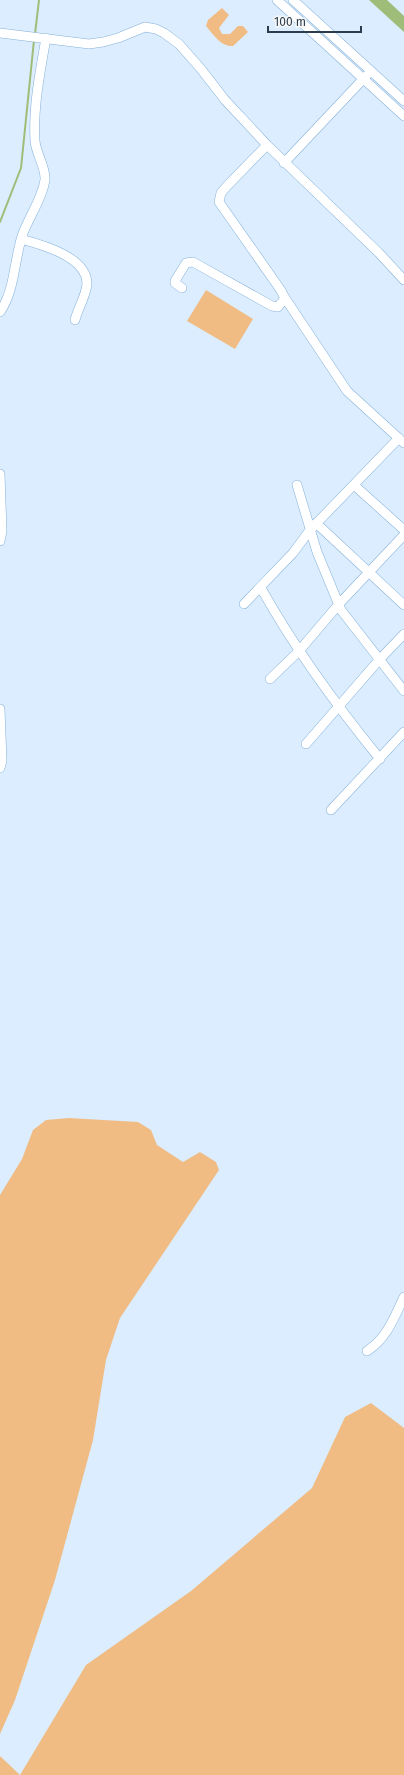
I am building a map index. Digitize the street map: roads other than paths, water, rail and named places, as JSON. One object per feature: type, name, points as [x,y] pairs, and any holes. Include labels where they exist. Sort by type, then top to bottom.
[{"type":"street","points":[[277,0],[404,116]]},
{"type":"street","points":[[293,0],[404,101]]},
{"type":"street","points":[[0,33],[89,44],[103,42],[144,27],[156,29],[179,44],[284,163],[404,280]]},
{"type":"street","points":[[0,312],[8,297],[21,239],[45,180],[35,147],[34,133],[40,70],[38,37]]},
{"type":"street","points":[[284,163],[371,71]]},
{"type":"street","points":[[244,604],[293,553],[313,527],[354,485],[401,441],[347,391],[285,298],[218,202],[221,192],[267,145]]},
{"type":"street","points":[[21,239],[60,253],[75,262],[84,272],[87,286],[75,320]]},
{"type":"street","points":[[182,288],[175,283],[174,280],[182,267],[189,262],[194,262],[275,307],[283,302],[285,298]]},
{"type":"street","points":[[0,474],[2,531],[0,542]]},
{"type":"street","points":[[297,485],[339,604],[379,660],[404,690]]},
{"type":"street","points":[[354,485],[404,530]]},
{"type":"street","points":[[313,527],[370,573],[404,605]]},
{"type":"street","points":[[270,679],[299,651],[339,604],[370,573],[404,535]]},
{"type":"street","points":[[261,588],[299,651],[338,706],[380,759]]},
{"type":"street","points":[[306,744],[338,706],[404,634]]},
{"type":"street","points":[[0,709],[2,760],[0,768]]},
{"type":"street","points":[[331,810],[404,732]]},
{"type":"street","points":[[367,1351],[377,1344],[387,1333],[404,1297]]},
{"type":"waterway","points":[[35,34],[39,0]]},
{"type":"waterway","points":[[0,222],[21,168],[34,40]]}]
